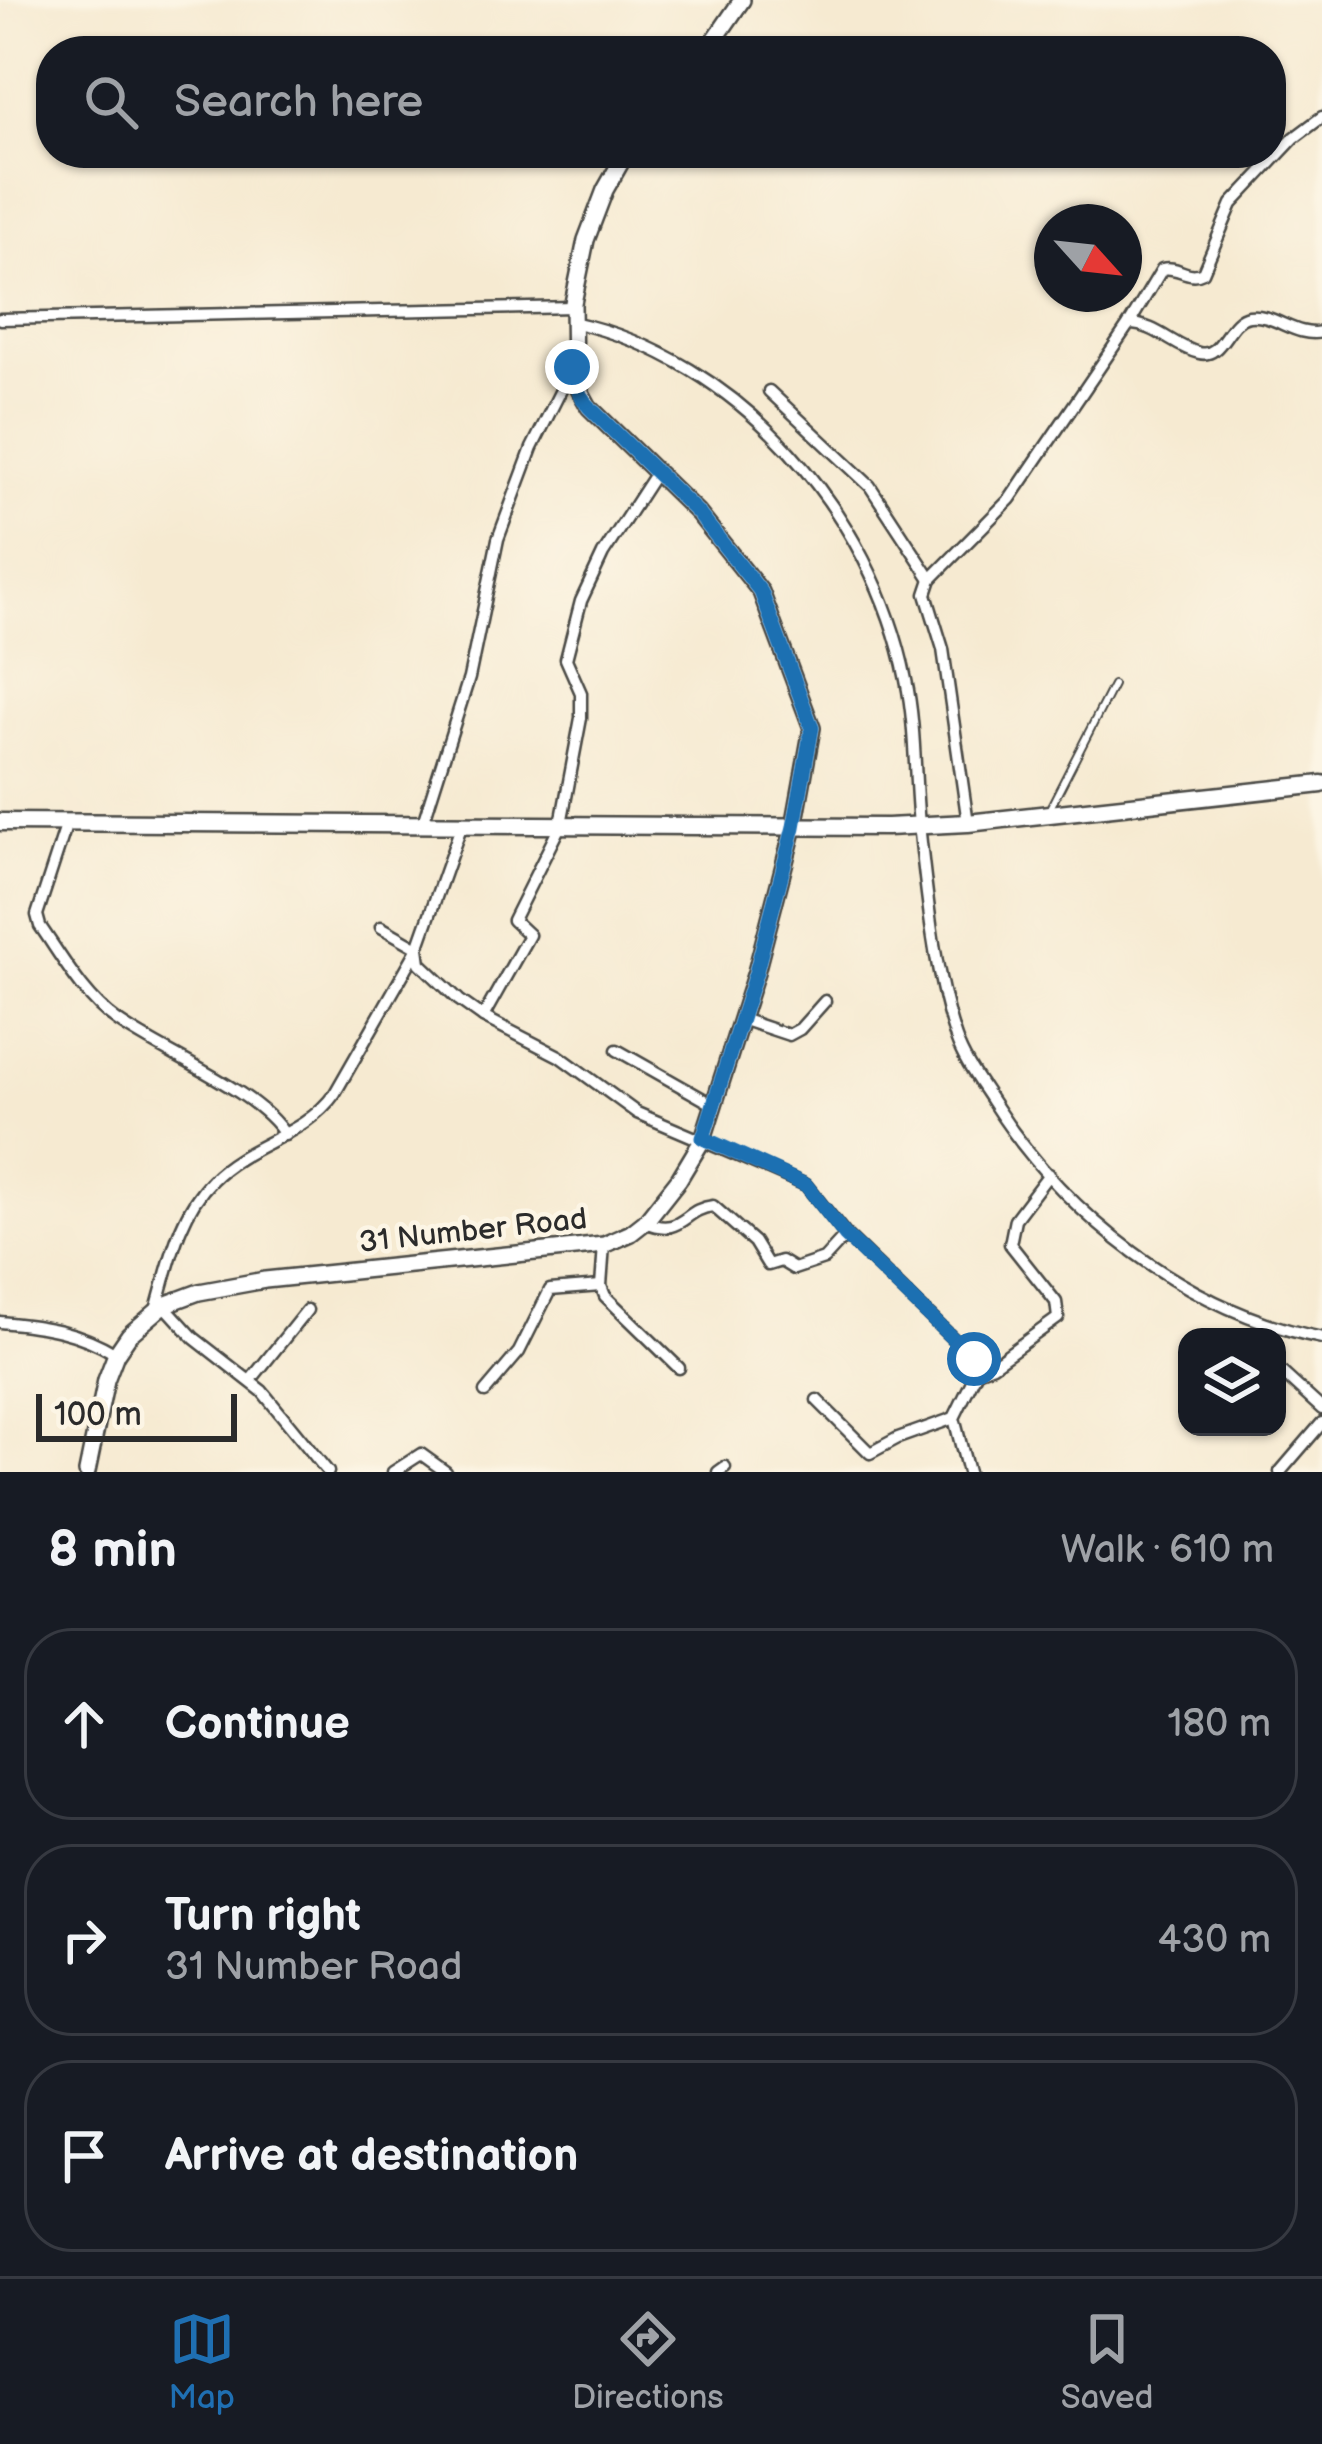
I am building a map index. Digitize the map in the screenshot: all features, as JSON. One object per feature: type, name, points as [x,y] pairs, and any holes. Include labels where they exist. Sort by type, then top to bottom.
[{"type":"main road","points":[[717,36],[742,0]]},
{"type":"main road","name":"31 Number Road","points":[[160,1308],[199,1292],[265,1280],[604,1245],[645,1222],[703,1138],[794,827],[812,728],[761,592],[698,513],[580,395],[572,367],[573,306],[594,214],[618,168]]},
{"type":"main road","points":[[0,822],[922,826],[1322,784]]},
{"type":"main road","points":[[87,1472],[116,1354],[129,1335],[160,1308]]},
{"type":"street","points":[[1286,153],[1319,122]]},
{"type":"street","points":[[965,823],[943,649],[926,593],[931,579],[1010,499],[1130,325],[1162,269],[1196,276],[1203,272],[1232,204],[1270,168]]},
{"type":"street","points":[[0,319],[573,306],[705,376],[770,433],[811,479],[878,586],[907,682],[938,955],[956,1041],[1001,1116],[1049,1174],[1124,1245],[1168,1277],[1217,1305],[1322,1338]]},
{"type":"street","points":[[1130,325],[1148,328],[1201,354],[1213,352],[1241,318],[1250,316],[1303,333],[1322,332]]},
{"type":"street","points":[[423,824],[469,678],[498,539],[532,448],[572,367]]},
{"type":"street","points":[[769,391],[870,486],[931,579]]},
{"type":"street","points":[[483,1017],[530,935],[513,920],[561,824],[582,707],[567,652],[595,569],[655,474]]},
{"type":"street","points":[[67,823],[38,915],[40,926],[112,1017],[262,1110],[285,1135]]},
{"type":"street","points":[[328,1472],[250,1381],[160,1308],[185,1220],[211,1180],[325,1108],[418,948],[462,824]]},
{"type":"street","points":[[381,927],[418,948],[423,966],[483,1017],[559,1056],[637,1113],[806,1185],[845,1235],[970,1354],[977,1371]]},
{"type":"street","points":[[741,1019],[789,1035],[825,1001]]},
{"type":"street","points":[[616,1050],[714,1105]]},
{"type":"street","points":[[968,1472],[954,1418],[977,1371],[1058,1318],[1056,1302],[1010,1244],[1015,1219],[1049,1174]]},
{"type":"street","points":[[645,1222],[676,1226],[712,1205],[754,1242],[768,1265],[782,1261],[794,1269],[824,1259],[845,1235]]},
{"type":"street","points":[[604,1245],[602,1286],[608,1299],[679,1368]]},
{"type":"street","points":[[484,1392],[519,1352],[550,1290],[602,1286]]},
{"type":"street","points":[[250,1381],[307,1310]]},
{"type":"street","points":[[1255,1320],[1256,1328]]},
{"type":"street","points":[[0,1322],[59,1328],[87,1336],[116,1354]]},
{"type":"street","points":[[1286,1376],[1322,1409]]},
{"type":"street","points":[[818,1400],[870,1454],[898,1438],[954,1418]]},
{"type":"street","points":[[1280,1472],[1322,1423]]},
{"type":"street","points":[[393,1472],[421,1454],[446,1472]]},
{"type":"lane","points":[[1047,815],[1112,685]]},
{"type":"route","points":[[572,367],[589,407],[698,513],[761,592],[812,728],[794,827],[756,972],[703,1138],[806,1185],[845,1235],[974,1359]]}]
